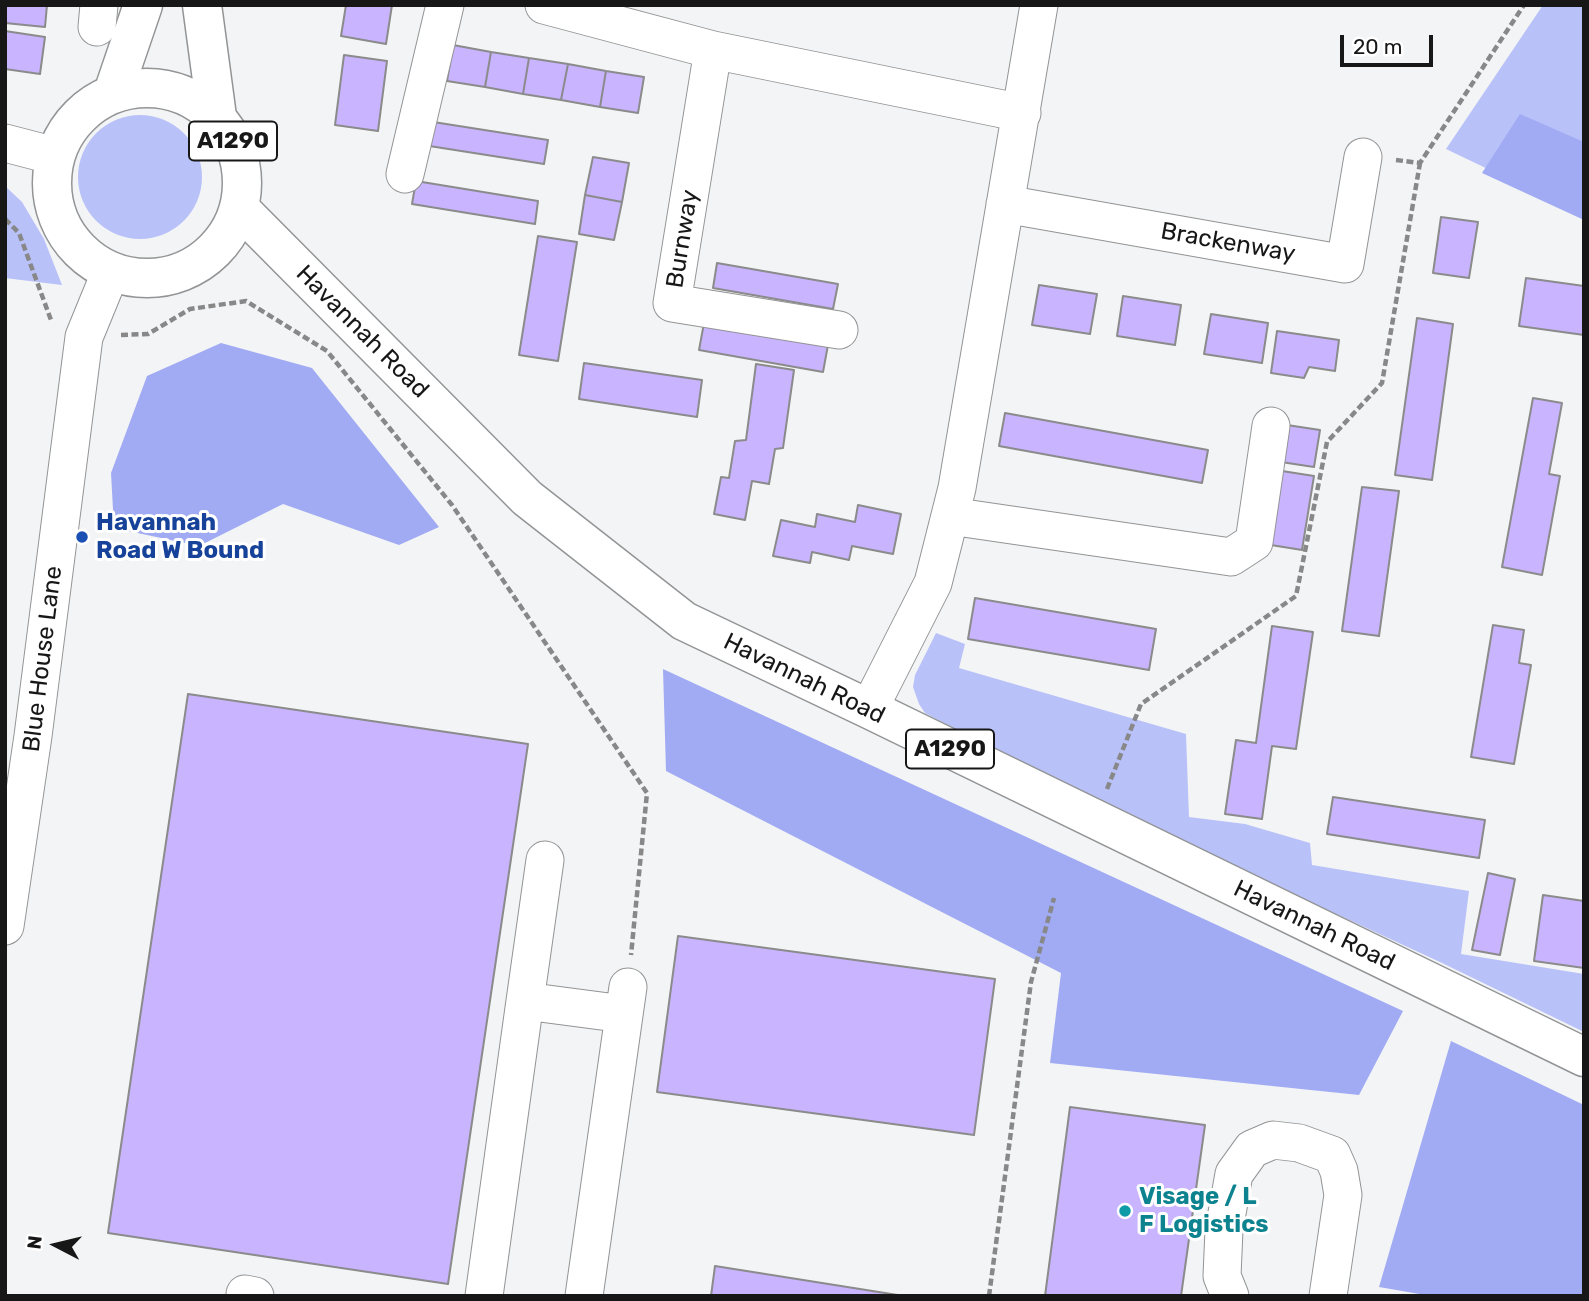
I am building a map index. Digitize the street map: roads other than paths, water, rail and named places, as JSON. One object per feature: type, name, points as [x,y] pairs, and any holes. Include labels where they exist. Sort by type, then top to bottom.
[{"type":"main road","points":[[113,93],[144,5]]},
{"type":"main road","name":"A1290","points":[[202,5],[217,117]]},
{"type":"main road","name":"A1290","points":[[146,87],[179,92],[217,117],[235,145],[243,177],[239,208],[225,238],[201,262],[171,275],[140,277],[111,271],[94,263],[70,240],[55,210],[51,177],[55,156],[69,126],[93,103],[113,93],[146,87]]},
{"type":"main road","name":"Havannah Road","points":[[239,208],[527,498],[684,621],[1584,1057]]},
{"type":"street","points":[[405,174],[445,5]]},
{"type":"street","points":[[544,5],[713,50],[1022,113]]},
{"type":"street","points":[[869,709],[933,583],[957,488],[1040,5]]},
{"type":"street","name":"Burnway","points":[[713,50],[672,303],[839,330]]},
{"type":"street","points":[[5,144],[55,156]]},
{"type":"street","name":"Brackenway","points":[[1005,204],[1345,264],[1363,157]]},
{"type":"street","name":"Blue House Lane","points":[[5,926],[33,736],[84,337],[111,271]]},
{"type":"street","points":[[950,516],[1231,557],[1254,542],[1271,426]]},
{"type":"street","points":[[484,1296],[545,860]]},
{"type":"street","points":[[525,1001],[626,1001],[584,1296]]},
{"type":"street","points":[[1230,1296],[1222,1276],[1224,1230],[1234,1174],[1252,1149],[1273,1140],[1299,1143],[1332,1154],[1339,1171],[1343,1195],[1328,1296]]},
{"type":"place","name":"Havannah Road W Bound","points":[[82,537]]},
{"type":"place","name":"Visage / L F Logistics","points":[[1125,1211]]}]
